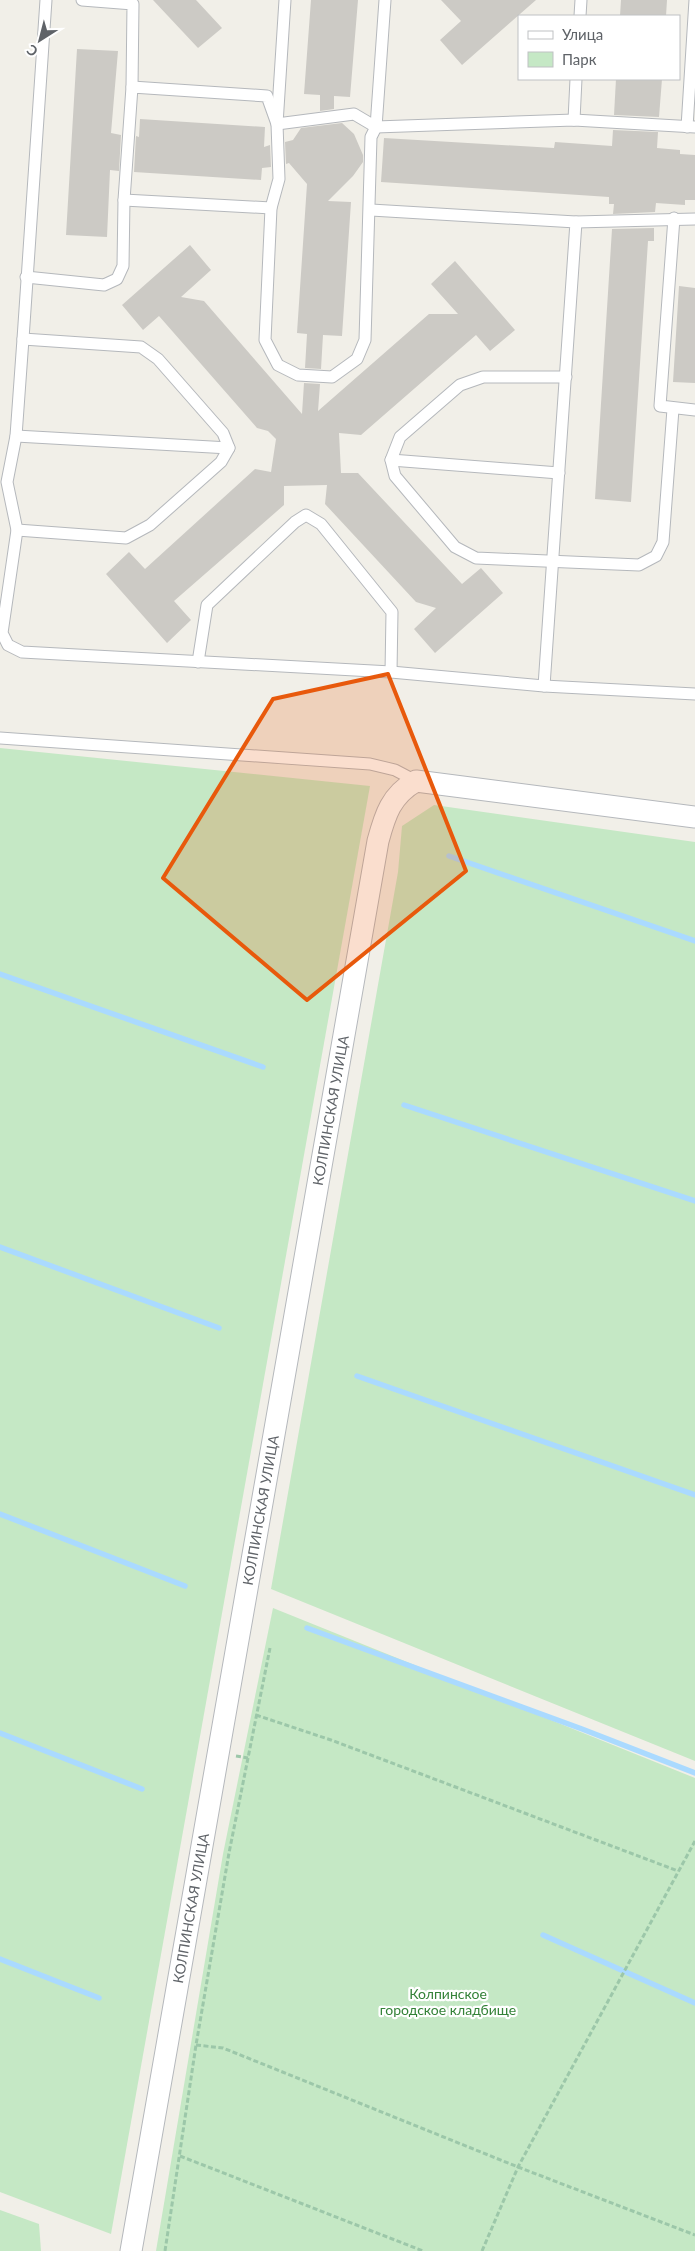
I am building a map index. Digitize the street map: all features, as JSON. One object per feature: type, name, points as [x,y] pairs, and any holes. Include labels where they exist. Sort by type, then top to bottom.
[{"type":"street","points":[[416,780],[695,817]]},
{"type":"street","name":"КОЛПИНСКАЯ УЛИЦА","points":[[131,2251],[378,841],[386,812],[394,797],[416,780]]},
{"type":"lane","points":[[46,0],[26,277],[24,339],[16,436],[7,482],[17,530],[2,633],[8,644],[22,652],[391,672],[544,686],[695,694]]},
{"type":"lane","points":[[26,277],[104,285],[117,279],[123,266],[124,200],[132,87],[133,4],[82,0]]},
{"type":"lane","points":[[285,0],[277,124],[279,179],[271,208],[264,340],[278,365],[298,375],[332,377],[357,359],[365,340],[371,210],[371,137],[376,127],[385,0]]},
{"type":"lane","points":[[580,15],[581,0]]},
{"type":"lane","points":[[277,124],[354,114],[376,127],[574,120],[691,127],[694,0]]},
{"type":"lane","points":[[574,120],[576,80]]},
{"type":"lane","points":[[132,87],[267,96],[277,124]]},
{"type":"lane","points":[[124,200],[271,208]]},
{"type":"lane","points":[[371,210],[576,222],[674,218],[695,220]]},
{"type":"lane","points":[[674,218],[660,406],[673,409],[695,410]]},
{"type":"lane","points":[[544,686],[576,222]]},
{"type":"lane","points":[[24,339],[141,347],[158,359],[223,433],[229,448]]},
{"type":"lane","points":[[566,377],[482,376],[460,385],[400,437],[391,460],[395,476],[455,546],[476,558],[553,562],[639,565],[656,556],[663,542],[673,409]]},
{"type":"lane","points":[[16,436],[229,448]]},
{"type":"lane","points":[[17,530],[126,538],[150,525],[221,462],[229,448]]},
{"type":"lane","points":[[391,460],[559,473]]},
{"type":"lane","points":[[198,662],[207,606],[294,522],[306,516],[320,524],[392,612],[391,672]]},
{"type":"lane","points":[[0,738],[370,764],[395,770],[416,780]]},
{"type":"path","points":[[164,2251],[196,2045],[270,1648]]},
{"type":"path","points":[[256,1715],[331,1740],[678,1871]]},
{"type":"path","points":[[242,1757],[248,1758]]},
{"type":"path","points":[[482,2251],[518,2167],[695,1841]]},
{"type":"path","points":[[196,2045],[223,2048],[518,2167],[695,2234]]},
{"type":"path","points":[[180,2156],[424,2251]]},
{"type":"highlighted area","points":[[388,674],[466,871],[307,1000],[163,878],[273,699]]},
{"type":"green space","points":[[0,748],[370,786],[111,2234],[0,2192]]},
{"type":"green space","points":[[434,805],[695,842],[695,1761],[271,1589],[398,872],[402,826]]},
{"type":"green space","name":"Колпинское городское кладбище","points":[[273,1608],[695,1778],[695,2251],[156,2251],[223,1854]]},
{"type":"green space","points":[[0,2210],[39,2224],[41,2251],[0,2251]]},
{"type":"building","points":[[153,0],[196,0],[222,28],[198,48]]},
{"type":"building","points":[[311,0],[358,0],[350,97],[334,96],[334,109],[320,111],[320,95],[304,94]]},
{"type":"building","points":[[441,0],[536,0],[462,65],[440,40],[461,21]]},
{"type":"building","points":[[621,0],[667,0],[666,15],[620,15]]},
{"type":"building","points":[[77,49],[118,51],[111,133],[121,135],[119,171],[110,170],[107,237],[66,235]]},
{"type":"building","points":[[616,80],[662,80],[659,117],[614,115]]},
{"type":"building","points":[[140,119],[265,127],[264,147],[270,145],[271,167],[262,168],[261,180],[134,172],[136,136],[139,137]]},
{"type":"building","points":[[342,123],[354,134],[363,155],[363,162],[353,176],[328,201],[351,202],[342,336],[323,335],[321,369],[305,368],[307,334],[297,333],[307,184],[289,163],[286,164],[285,142],[293,140],[301,128]]},
{"type":"building","points":[[613,130],[658,132],[657,148],[680,150],[680,154],[695,155],[695,200],[685,200],[685,205],[656,203],[655,212],[613,214],[614,204],[609,204],[609,197],[381,182],[384,138],[554,148],[555,142],[612,146]]},
{"type":"building","points":[[654,228],[654,241],[648,241],[631,502],[595,499],[612,229]]},
{"type":"building","points":[[190,245],[211,270],[181,297],[204,301],[302,414],[304,383],[320,384],[318,411],[429,314],[458,314],[431,284],[455,261],[515,330],[490,351],[476,335],[361,435],[339,433],[341,473],[358,473],[462,584],[481,568],[503,593],[435,653],[414,629],[436,608],[416,602],[325,504],[327,485],[284,486],[284,505],[174,601],[191,620],[167,643],[106,574],[129,552],[145,569],[255,469],[271,472],[276,439],[268,431],[257,428],[159,316],[143,330],[122,305]]},
{"type":"building","points":[[679,286],[695,288],[695,383],[673,382]]},
{"type":"waterway","points":[[449,856],[695,941]]},
{"type":"waterway","points":[[0,974],[263,1067]]},
{"type":"waterway","points":[[404,1105],[695,1201]]},
{"type":"waterway","points":[[0,1247],[219,1328]]},
{"type":"waterway","points":[[357,1376],[695,1495]]},
{"type":"waterway","points":[[0,1514],[185,1586]]},
{"type":"waterway","points":[[307,1628],[582,1729],[695,1773]]},
{"type":"waterway","points":[[0,1733],[142,1789]]},
{"type":"waterway","points":[[543,1935],[695,2003]]},
{"type":"waterway","points":[[0,1959],[99,1998]]}]
